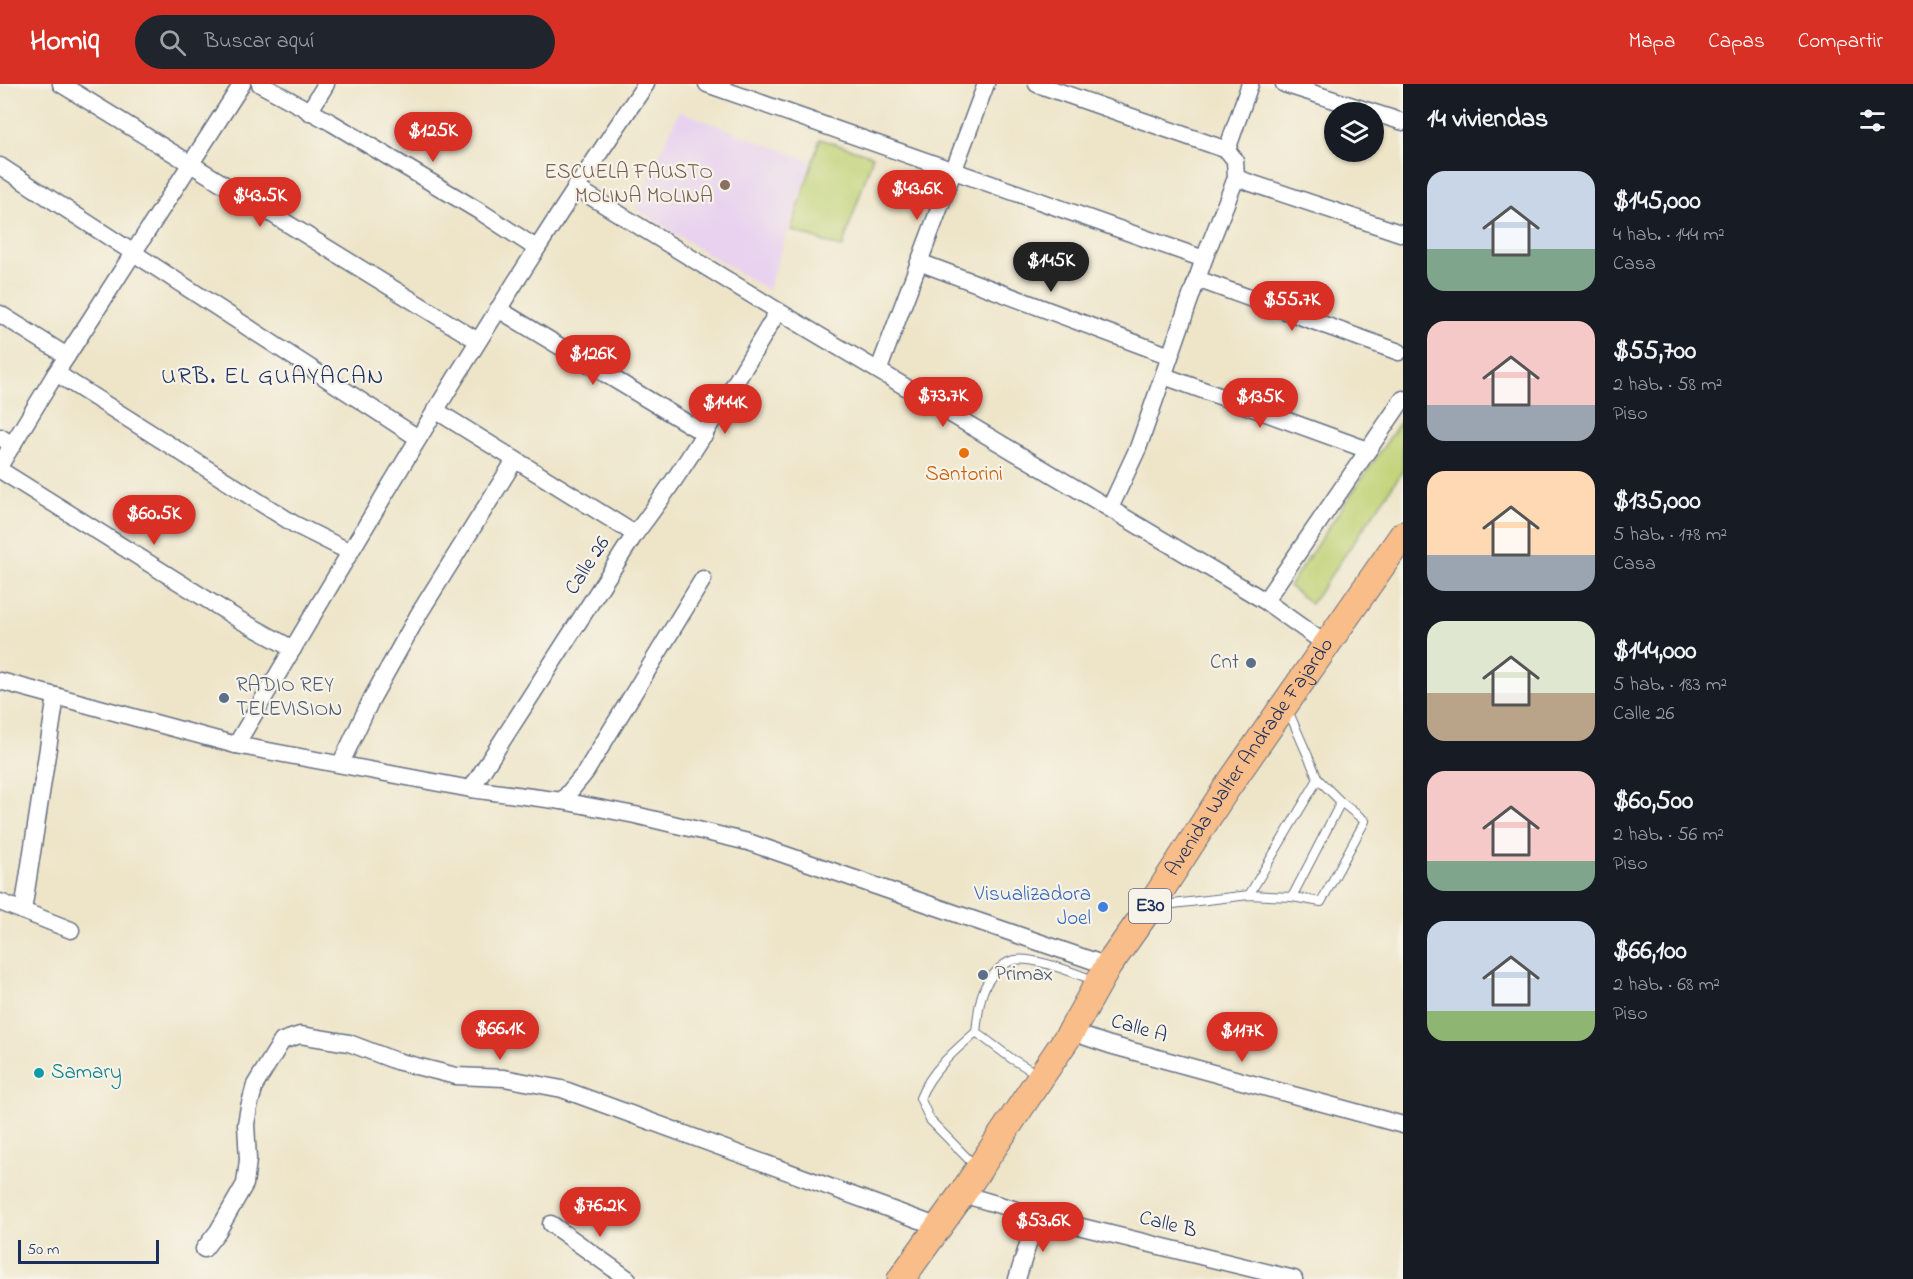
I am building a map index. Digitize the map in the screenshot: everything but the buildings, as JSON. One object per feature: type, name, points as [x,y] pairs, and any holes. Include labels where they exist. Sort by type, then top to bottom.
[{"type":"main road","name":"Avenida Walter Andrade Fajardo","points":[[901,1279],[963,1194],[1071,1032],[1104,974],[1226,789],[1327,645],[1399,549]]},
{"type":"street","points":[[61,84],[478,341]]},
{"type":"street","points":[[0,465],[7,441],[56,373],[242,84]]},
{"type":"street","points":[[260,84],[332,123],[474,207],[536,248]]},
{"type":"street","points":[[309,112],[326,84]]},
{"type":"street","points":[[236,745],[435,410],[575,187],[646,84]]},
{"type":"street","points":[[708,84],[1204,259]]},
{"type":"street","points":[[879,369],[986,84]]},
{"type":"street","points":[[1037,84],[1227,150],[1235,160],[1236,178],[1204,259],[1138,448],[1110,508]]},
{"type":"street","points":[[1227,150],[1250,84]]},
{"type":"street","points":[[1284,84],[1403,122]]},
{"type":"street","points":[[0,166],[418,438]]},
{"type":"street","points":[[1236,178],[1403,234]]},
{"type":"street","points":[[575,187],[778,311],[1265,600],[1327,645]]},
{"type":"street","points":[[919,262],[1170,356]]},
{"type":"street","points":[[1197,279],[1399,352]]},
{"type":"street","points":[[498,309],[705,435]]},
{"type":"street","points":[[634,534],[665,495],[705,435],[778,311]]},
{"type":"street","points":[[0,314],[67,356]]},
{"type":"street","points":[[56,373],[294,524],[350,552]]},
{"type":"street","points":[[1164,375],[1368,450]]},
{"type":"street","points":[[1265,600],[1403,399]]},
{"type":"street","name":"Calle 26","points":[[435,410],[634,534],[471,789]]},
{"type":"street","points":[[341,763],[372,698],[420,612],[515,460]]},
{"type":"street","points":[[0,470],[237,619],[293,649]]},
{"type":"street","points":[[562,801],[585,773],[703,579]]},
{"type":"street","points":[[0,681],[236,745],[471,789],[562,801],[635,815],[748,842],[1104,974]]},
{"type":"street","points":[[23,911],[56,696]]},
{"type":"street","points":[[0,902],[71,930]]},
{"type":"street","name":"Calle A","points":[[1071,1032],[1110,1045],[1403,1125]]},
{"type":"street","points":[[204,1249],[218,1231],[245,1184],[248,1160],[246,1124],[255,1085],[282,1041],[300,1035],[349,1043],[396,1061],[456,1076],[504,1078],[562,1089],[939,1227]]},
{"type":"street","name":"Calle B","points":[[963,1194],[1037,1216],[1294,1279]]},
{"type":"street","points":[[1017,1279],[1037,1216]]},
{"type":"street","points":[[551,1224],[628,1279]]},
{"type":"lane","points":[[1150,907],[1249,895],[1292,897],[1321,902],[1365,820],[1341,802],[1318,779],[1286,705]]},
{"type":"lane","points":[[1249,895],[1318,779]]},
{"type":"lane","points":[[1292,897],[1341,802]]},
{"type":"lane","points":[[979,1170],[930,1120],[920,1098],[932,1076],[952,1053],[976,1032],[981,999],[987,983],[1000,968],[1011,960],[1032,961],[1104,974]]},
{"type":"lane","points":[[976,1032],[1011,1059],[1041,1076]]},
{"type":"shaded area","name":"ESCUELA FAUSTO MOLINA MOLINA","points":[[679,111],[811,161],[768,290],[636,208]]},
{"type":"green space","points":[[820,139],[873,156],[842,248],[791,230]]},
{"type":"green space","points":[[1403,418],[1403,471],[1311,604],[1289,586]]},
{"type":"place","name":"ESCUELA FAUSTO MOLINA MOLINA","points":[[725,185]]},
{"type":"place","name":"Santorini","points":[[964,453]]},
{"type":"place","name":"Cnt","points":[[1251,663]]},
{"type":"place","name":"RADIO REY TELEVISION","points":[[224,698]]},
{"type":"place","name":"Visualizadora Joel","points":[[1103,907]]},
{"type":"place","name":"Primax","points":[[983,975]]},
{"type":"place","name":"Samary","points":[[39,1073]]},
{"type":"district","name":"URB. EL GUAYACAN","points":[[273,377]]}]
